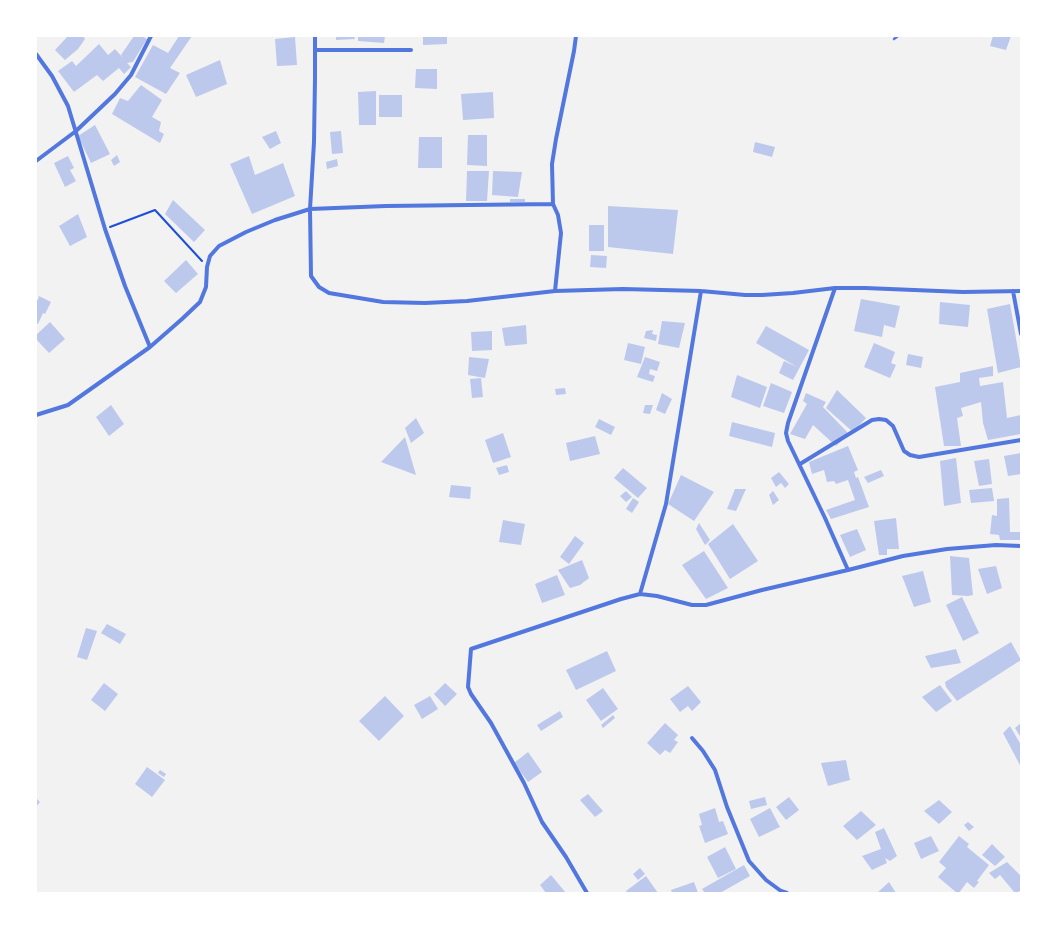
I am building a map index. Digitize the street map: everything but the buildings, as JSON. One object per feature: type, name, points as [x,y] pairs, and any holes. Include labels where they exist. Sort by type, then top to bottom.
[{"type":"street","points":[[36,161],[76,131],[115,94],[132,74],[151,36]]},
{"type":"street","points":[[315,36],[314,142],[310,209],[311,276],[319,286],[329,293],[383,302],[425,303],[467,301],[555,291],[623,289],[701,291],[745,295],[793,293],[835,288],[963,292],[1021,291]]},
{"type":"street","points":[[555,291],[561,233],[558,215],[553,204],[552,164],[576,36]]},
{"type":"street","points":[[315,50],[411,50]]},
{"type":"street","points":[[36,54],[52,76],[68,106],[104,229],[150,347]]},
{"type":"street","points":[[36,415],[68,405],[150,347],[182,320],[200,302],[206,287],[207,267],[210,256],[219,246],[246,232],[275,220],[310,209],[386,206],[553,204]]},
{"type":"street","points":[[835,288],[788,422],[786,433],[788,441],[848,570]]},
{"type":"street","points":[[640,594],[666,504],[701,291]]},
{"type":"street","points":[[1013,291],[1021,334]]},
{"type":"street","points":[[800,464],[872,420],[879,419],[886,420],[893,426],[904,451],[910,455],[919,457],[1021,440]]},
{"type":"street","points":[[587,893],[566,857],[542,822],[524,783],[491,723],[471,694],[468,687],[471,649],[640,594],[657,596],[692,605],[706,605],[903,556],[947,548],[996,545],[1021,546]]},
{"type":"street","points":[[692,738],[703,751],[715,770],[730,814],[750,861],[766,880],[781,891],[787,893]]},
{"type":"lane","points":[[894,39],[898,36]]},
{"type":"path","points":[[104,229],[155,210],[207,267]]}]
